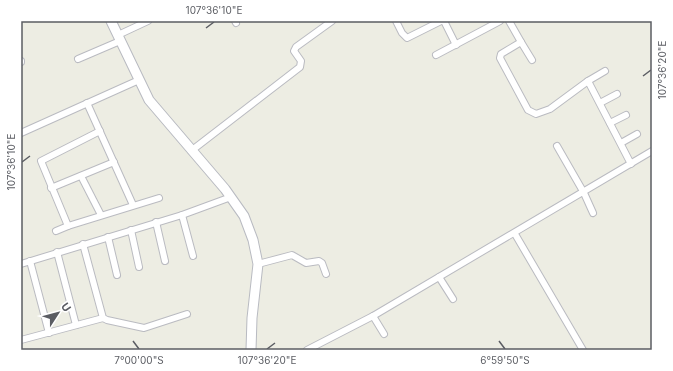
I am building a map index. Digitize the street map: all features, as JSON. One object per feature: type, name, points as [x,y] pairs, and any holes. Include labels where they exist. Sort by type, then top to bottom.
[{"type":"street","points":[[111,21],[149,100],[231,197],[244,216],[253,240],[258,264],[253,312],[252,350]]},
{"type":"street","points":[[78,59],[148,21]]},
{"type":"street","points":[[189,148],[300,67],[301,61],[294,51],[296,47],[332,21]]},
{"type":"street","points":[[396,21],[402,33],[407,38],[442,21],[456,45]]},
{"type":"street","points":[[436,55],[500,21]]},
{"type":"street","points":[[509,21],[532,60]]},
{"type":"street","points":[[521,42],[501,54],[500,58],[531,113],[536,114],[550,109],[588,81],[605,72]]},
{"type":"street","points":[[21,133],[139,80]]},
{"type":"street","points":[[588,81],[631,164]]},
{"type":"street","points":[[600,103],[617,94]]},
{"type":"street","points":[[87,103],[133,205]]},
{"type":"street","points":[[610,123],[626,115]]},
{"type":"street","points":[[68,226],[41,163],[42,160],[100,132]]},
{"type":"street","points":[[621,143],[637,134]]},
{"type":"street","points":[[556,146],[584,193],[593,213]]},
{"type":"street","points":[[307,350],[373,316],[515,234],[652,151]]},
{"type":"street","points":[[51,188],[114,162]]},
{"type":"street","points":[[81,176],[101,215]]},
{"type":"street","points":[[21,264],[82,244],[182,215],[231,197]]},
{"type":"street","points":[[56,231],[101,215],[159,198]]},
{"type":"street","points":[[182,215],[192,256]]},
{"type":"street","points":[[156,222],[166,261]]},
{"type":"street","points":[[131,230],[138,267]]},
{"type":"street","points":[[515,234],[583,350]]},
{"type":"street","points":[[108,237],[117,275]]},
{"type":"street","points":[[82,244],[103,318]]},
{"type":"street","points":[[57,252],[76,325]]},
{"type":"street","points":[[258,264],[292,255],[306,263],[319,261],[322,263],[326,274]]},
{"type":"street","points":[[30,261],[49,333]]},
{"type":"street","points":[[439,277],[453,299]]},
{"type":"street","points":[[22,337],[49,333],[103,318],[106,320],[144,328],[186,314]]},
{"type":"street","points":[[373,316],[384,334]]}]
